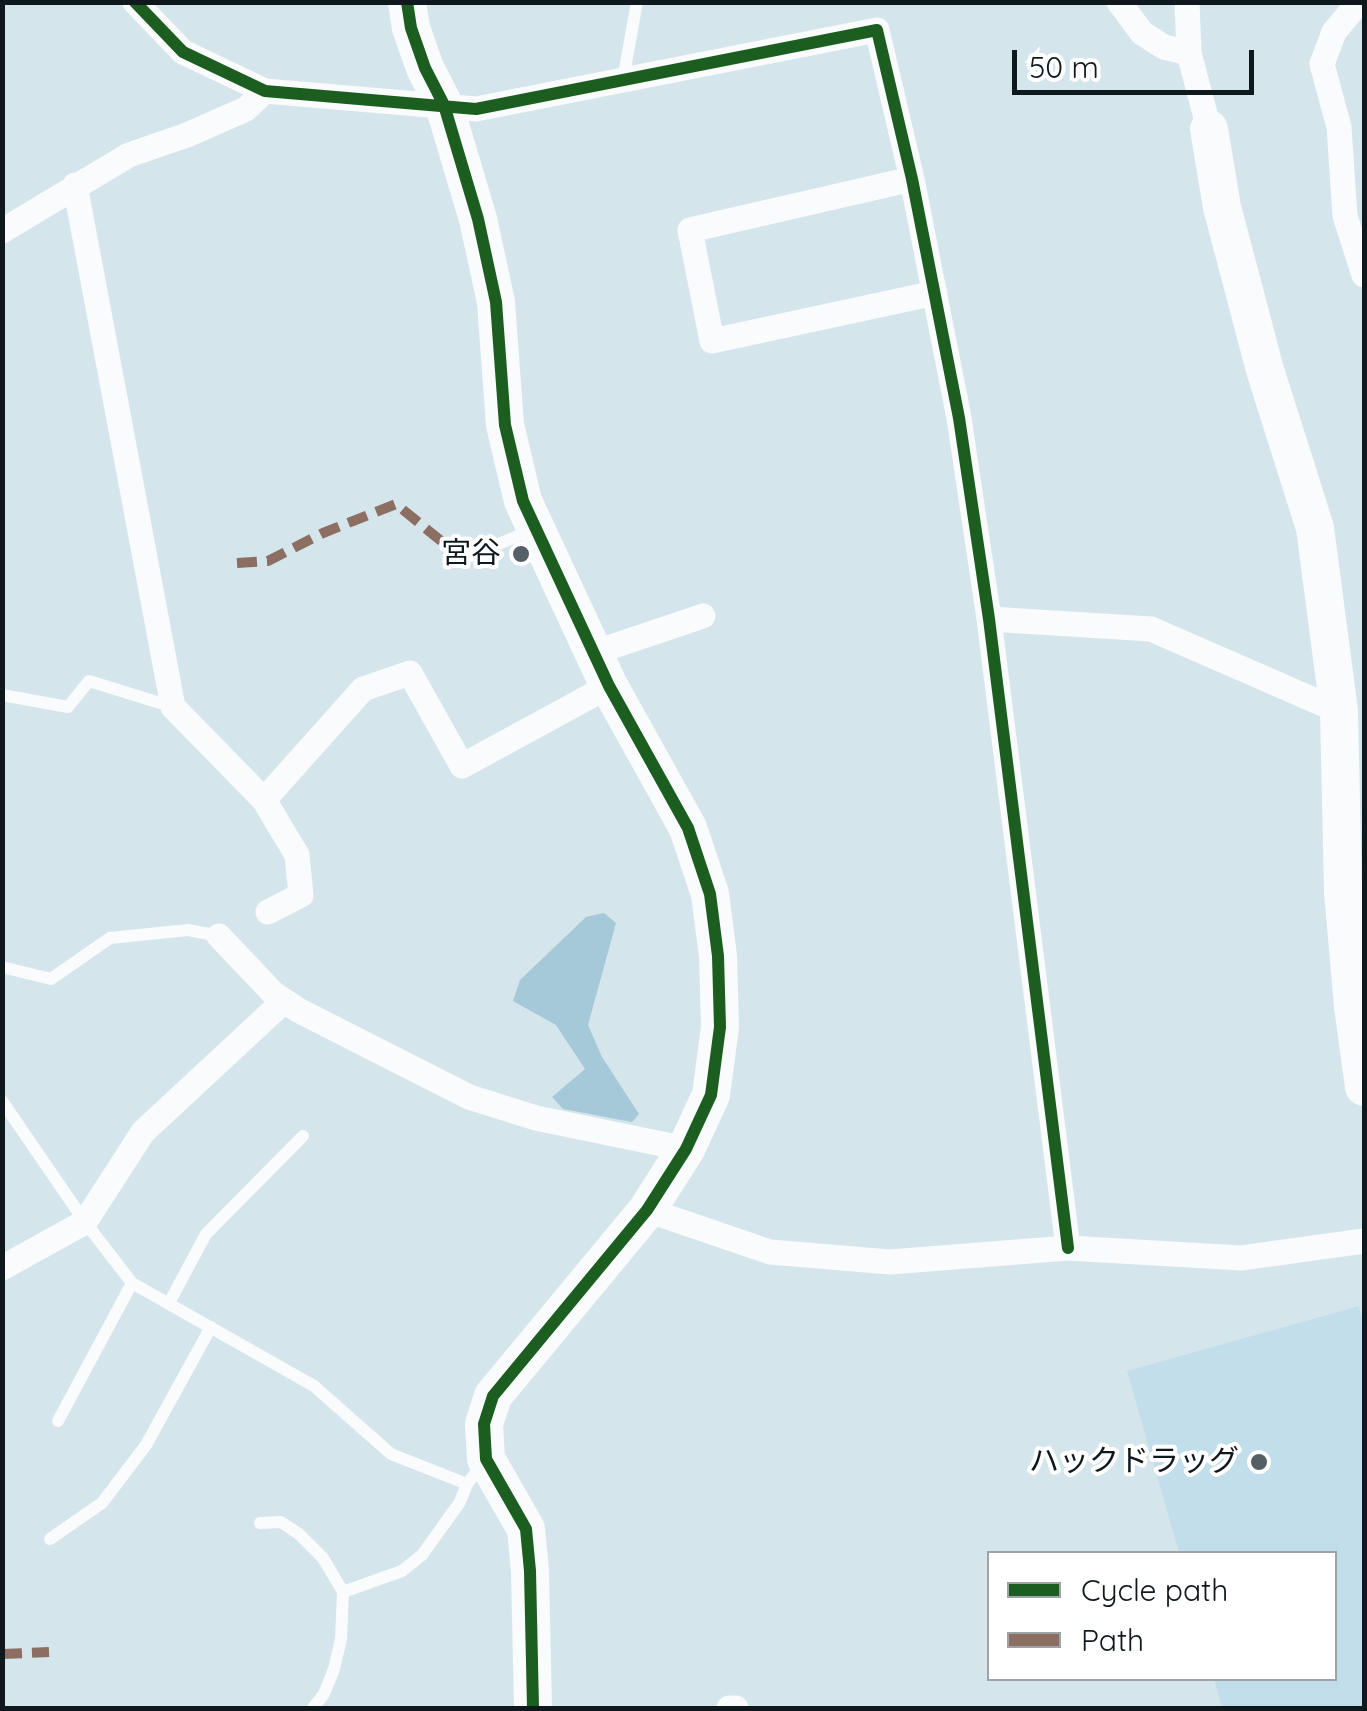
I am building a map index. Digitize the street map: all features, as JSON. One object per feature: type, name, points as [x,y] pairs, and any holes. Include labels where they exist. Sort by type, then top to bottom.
[{"type":"street","points":[[135,2],[183,52],[265,91],[476,109],[877,30],[912,180],[959,418],[989,619],[1068,1248]]},
{"type":"street","points":[[407,2],[424,68],[444,106],[485,252],[496,302],[505,425],[523,501],[592,653],[688,828],[710,894],[718,956],[720,1027],[710,1095],[686,1149],[647,1210],[493,1396],[484,1424],[477,1471],[526,1529],[532,1708]]},
{"type":"street","points":[[1119,2],[1142,33],[1164,47],[1188,53]]},
{"type":"street","points":[[1187,2],[1188,53],[1209,129],[1222,207],[1265,370],[1314,528],[1352,717],[1342,892],[1364,1087]]},
{"type":"street","points":[[1359,2],[1353,27],[1322,64],[1338,127],[1346,216],[1364,275]]},
{"type":"street","points":[[2,230],[128,155],[246,109],[265,91]]},
{"type":"street","points":[[912,180],[690,230],[712,341],[935,294]]},
{"type":"street","points":[[75,185],[173,706],[264,800],[296,856],[301,895],[268,912]]},
{"type":"street","points":[[592,653],[703,616]]},
{"type":"street","points":[[989,619],[1151,628],[1352,717]]},
{"type":"street","points":[[264,800],[363,689],[410,673],[462,766],[609,686]]},
{"type":"street","points":[[219,936],[284,1000],[469,1098],[536,1118],[686,1149]]},
{"type":"street","points":[[2,1268],[84,1222],[143,1132],[284,1000]]},
{"type":"street","points":[[647,1210],[770,1252],[890,1262],[1068,1248],[1241,1258],[1364,1241]]},
{"type":"lane","points":[[623,80],[637,2]]},
{"type":"lane","points":[[463,559],[535,529]]},
{"type":"lane","points":[[2,695],[68,707],[89,681],[173,706]]},
{"type":"lane","points":[[2,967],[51,979],[110,938],[188,930],[219,936]]},
{"type":"lane","points":[[2,1101],[84,1222],[132,1283],[314,1386],[391,1454],[477,1471],[422,1555],[402,1571],[343,1592]]},
{"type":"lane","points":[[169,1303],[206,1234],[303,1136]]},
{"type":"lane","points":[[58,1421],[132,1283]]},
{"type":"lane","points":[[50,1539],[102,1503],[146,1445],[211,1327]]},
{"type":"lane","points":[[260,1523],[280,1522],[300,1534],[323,1558],[343,1592],[341,1639],[334,1669],[324,1694],[313,1708]]},
{"type":"shaded area","points":[[604,913],[616,923],[588,1025],[602,1057],[639,1114],[632,1122],[563,1109],[552,1097],[585,1069],[556,1025],[513,1001],[520,980],[586,917]]},
{"type":"shaded area","name":"ハックドラッグ","points":[[1359,1306],[1364,1329],[1364,1708],[1222,1708],[1215,1681],[1337,1681],[1337,1551],[1178,1551],[1127,1371]]},
{"type":"marked path","points":[[237,563],[268,561],[323,533],[396,504],[463,559]]},
{"type":"marked path","points":[[2,1654],[49,1652]]},
{"type":"cycle path","points":[[135,2],[183,52],[265,91],[476,109],[877,30],[912,179],[959,418],[989,619],[1068,1248]]},
{"type":"cycle path","points":[[407,2],[411,28],[444,105],[478,219],[496,302],[505,425],[523,501],[609,686],[688,828],[710,894],[718,956],[720,1027],[711,1095],[686,1149],[647,1210],[493,1396],[484,1424],[486,1459],[526,1529],[533,1708]]},
{"type":"place","name":"宮谷","points":[[521,554]]},
{"type":"place","name":"ハックドラッグ","points":[[1259,1462]]}]
